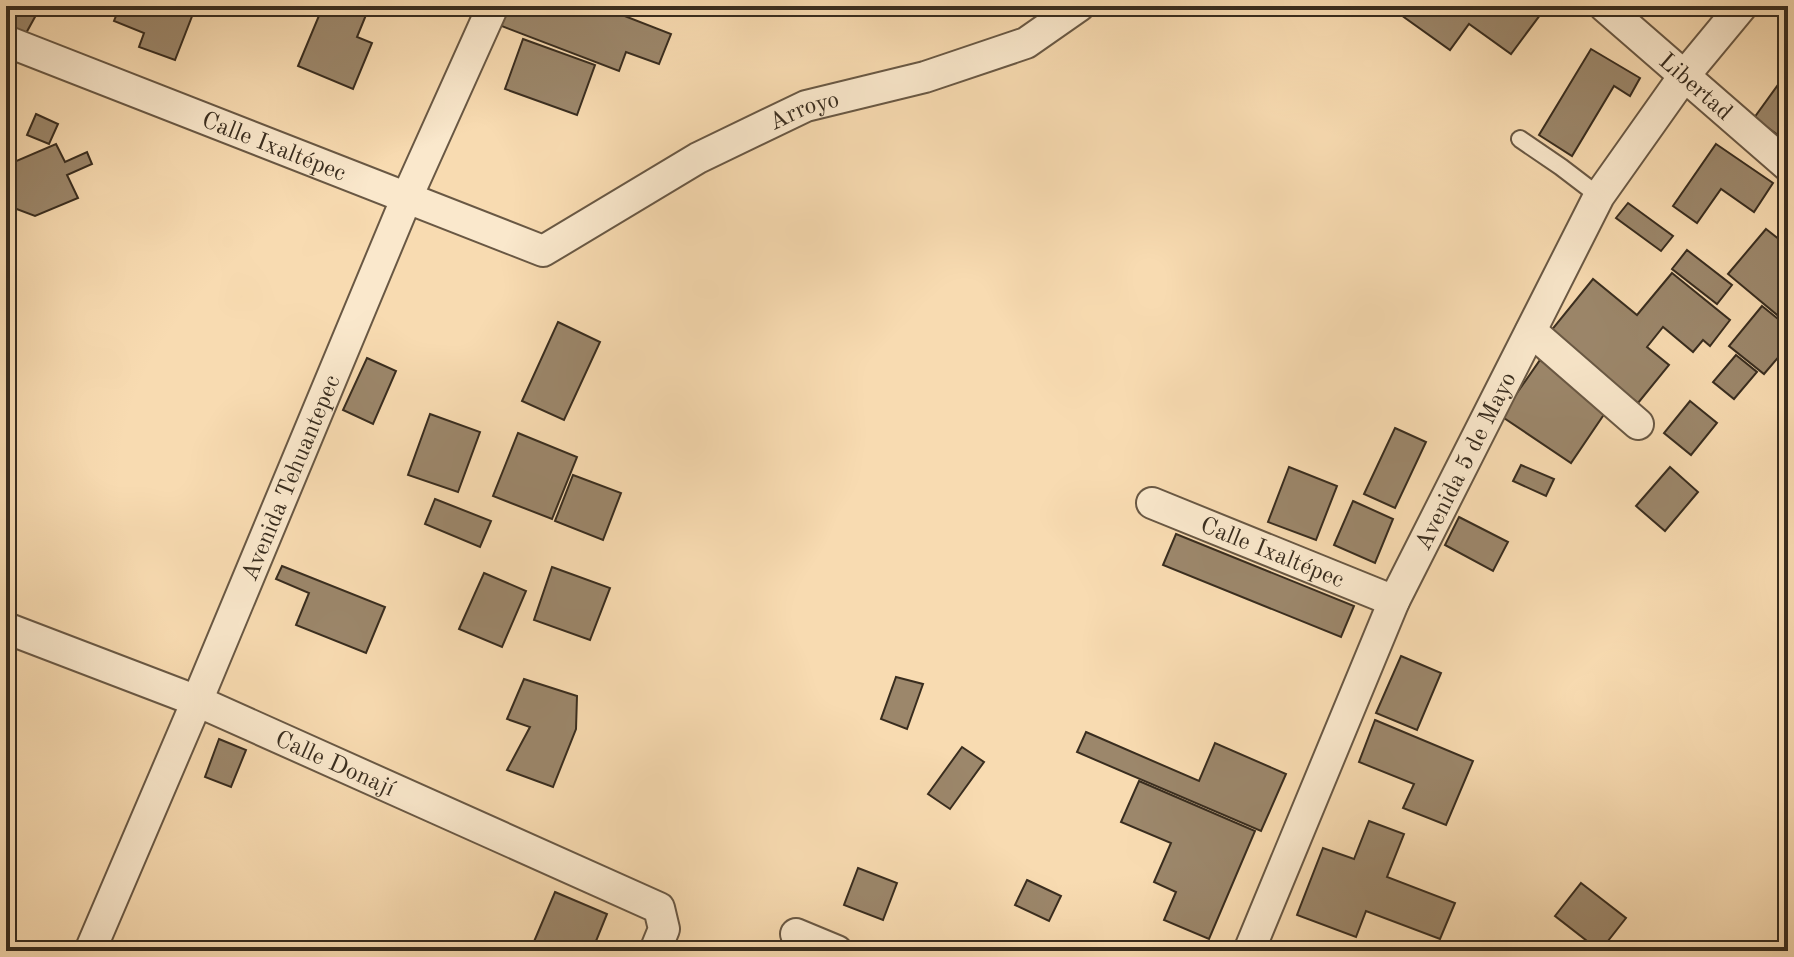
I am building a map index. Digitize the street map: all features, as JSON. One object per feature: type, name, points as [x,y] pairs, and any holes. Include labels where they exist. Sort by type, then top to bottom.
[{"type":"street","name":"Avenida Tehuantepec","points":[[90,951],[407,197],[493,6]]},
{"type":"street","name":"Arroyo","points":[[543,251],[698,158],[806,106],[925,77],[1026,43],[1079,6]]},
{"type":"street","name":"Libertad","points":[[1604,6],[1788,166]]},
{"type":"street","name":"Avenida 5 de Mayo","points":[[1249,951],[1394,601],[1599,196],[1684,76],[1742,6]]},
{"type":"street","name":"Calle Ixaltépec","points":[[6,41],[543,251]]},
{"type":"street","points":[[1531,331],[1638,424]]},
{"type":"street","name":"Calle Ixaltépec","points":[[1152,503],[1394,601]]},
{"type":"street","name":"Calle Donají","points":[[6,628],[197,701],[659,908],[664,929],[655,951]]},
{"type":"street","points":[[796,934],[837,951]]},
{"type":"lane","points":[[1520,139],[1599,196]]},
{"type":"building","points":[[6,6],[41,6],[25,35],[6,24]]},
{"type":"building","points":[[120,6],[196,6],[175,60],[139,47],[144,33],[114,21]]},
{"type":"building","points":[[323,6],[344,6],[366,15],[357,37],[372,43],[353,89],[298,66]]},
{"type":"building","points":[[506,6],[599,6],[671,34],[659,64],[626,52],[619,71],[499,25]]},
{"type":"building","points":[[1407,6],[1546,7],[1511,54],[1469,24],[1450,50],[1401,15]]},
{"type":"building","points":[[523,39],[595,65],[577,115],[505,89]]},
{"type":"building","points":[[1591,49],[1640,78],[1630,96],[1614,86],[1572,156],[1539,135]]},
{"type":"building","points":[[1788,71],[1788,142],[1754,118]]},
{"type":"building","points":[[36,114],[58,124],[49,144],[27,135]]},
{"type":"building","points":[[56,144],[65,162],[87,152],[92,164],[67,175],[78,198],[35,216],[6,205],[6,160],[12,163]]},
{"type":"building","points":[[1716,144],[1773,183],[1754,212],[1721,189],[1697,223],[1673,206]]},
{"type":"building","points":[[1628,203],[1673,236],[1661,251],[1616,218]]},
{"type":"building","points":[[1766,229],[1780,240],[1788,231],[1788,324],[1728,274]]},
{"type":"building","points":[[1687,250],[1732,285],[1717,304],[1672,269]]},
{"type":"building","points":[[1672,273],[1730,320],[1710,346],[1703,340],[1693,352],[1663,327],[1647,347],[1669,365],[1638,403],[1550,332],[1593,279],[1637,315]]},
{"type":"building","points":[[1762,306],[1788,327],[1788,346],[1764,374],[1729,346]]},
{"type":"building","points":[[558,322],[600,342],[564,420],[522,401]]},
{"type":"building","points":[[1736,355],[1757,372],[1734,399],[1713,382]]},
{"type":"building","points":[[367,358],[396,371],[373,424],[343,410]]},
{"type":"building","points":[[1540,360],[1609,407],[1571,463],[1501,416]]},
{"type":"building","points":[[1690,401],[1717,423],[1691,455],[1664,433]]},
{"type":"building","points":[[430,414],[480,432],[458,492],[408,475]]},
{"type":"building","points":[[1395,428],[1426,442],[1395,508],[1364,494]]},
{"type":"building","points":[[518,433],[577,457],[552,519],[493,496]]},
{"type":"building","points":[[1521,465],[1554,479],[1546,496],[1513,481]]},
{"type":"building","points":[[1289,467],[1337,486],[1316,540],[1268,522]]},
{"type":"building","points":[[1670,467],[1698,492],[1665,531],[1636,506]]},
{"type":"building","points":[[573,475],[621,493],[603,540],[555,521]]},
{"type":"building","points":[[435,499],[491,521],[480,547],[425,524]]},
{"type":"building","points":[[1353,501],[1393,519],[1375,563],[1334,545]]},
{"type":"building","points":[[1459,517],[1508,542],[1493,571],[1445,545]]},
{"type":"building","points":[[1176,534],[1354,606],[1341,637],[1163,565]]},
{"type":"building","points":[[282,566],[385,607],[366,653],[296,625],[309,593],[276,579]]},
{"type":"building","points":[[552,567],[610,588],[590,640],[534,620]]},
{"type":"building","points":[[484,573],[526,591],[502,647],[459,629]]},
{"type":"building","points":[[1401,656],[1441,673],[1417,730],[1376,713]]},
{"type":"building","points":[[896,677],[923,684],[907,729],[881,719]]},
{"type":"building","points":[[524,679],[577,696],[576,729],[553,787],[507,770],[530,727],[507,719]]},
{"type":"building","points":[[1375,720],[1473,761],[1446,825],[1403,808],[1414,784],[1359,762]]},
{"type":"building","points":[[1086,732],[1199,781],[1215,743],[1286,774],[1261,831],[1077,752]]},
{"type":"building","points":[[219,739],[246,750],[231,787],[205,777]]},
{"type":"building","points":[[962,747],[984,762],[950,809],[928,794]]},
{"type":"building","points":[[1139,781],[1255,831],[1209,939],[1164,920],[1176,892],[1154,882],[1171,843],[1121,822]]},
{"type":"building","points":[[1369,821],[1404,834],[1387,877],[1455,903],[1440,939],[1366,911],[1356,937],[1297,915],[1323,848],[1354,859]]},
{"type":"building","points":[[858,868],[897,883],[883,920],[844,905]]},
{"type":"building","points":[[1027,880],[1061,896],[1049,921],[1015,905]]},
{"type":"building","points":[[1581,883],[1626,918],[1600,951],[1555,916]]},
{"type":"building","points":[[555,892],[607,914],[592,951],[530,951]]}]
